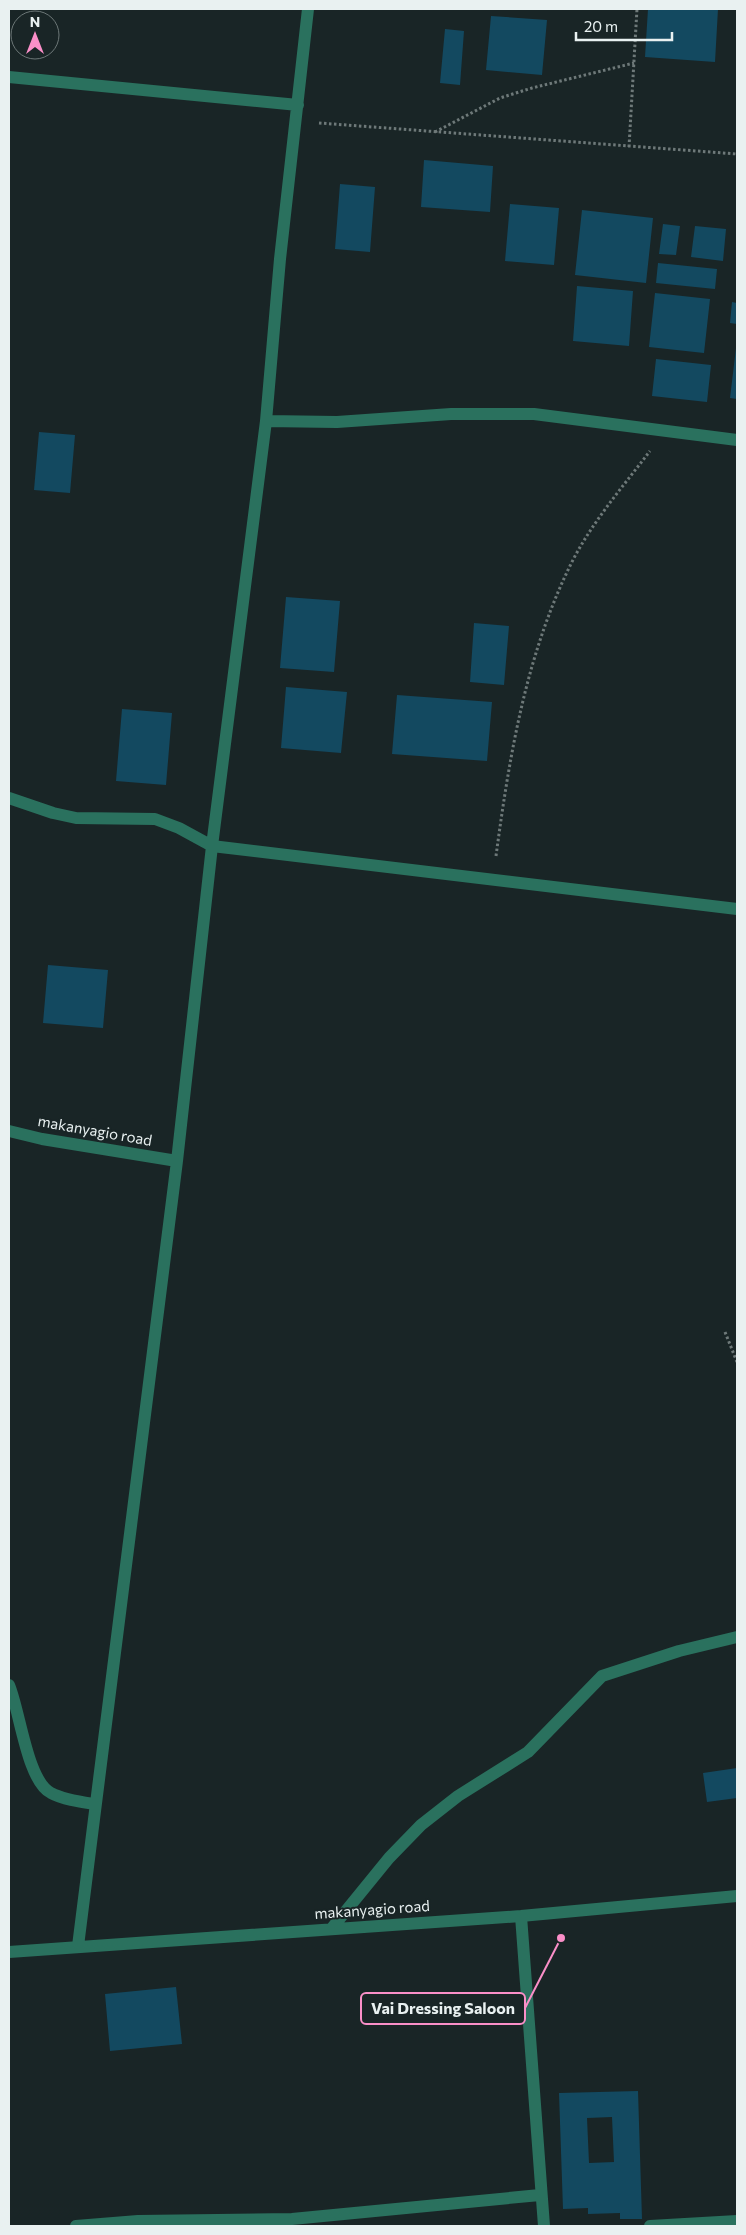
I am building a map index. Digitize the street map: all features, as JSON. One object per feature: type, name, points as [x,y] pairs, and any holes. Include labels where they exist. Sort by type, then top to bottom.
[{"type":"street","points":[[78,1946],[177,1161],[212,846],[266,421],[280,259],[308,9]]},
{"type":"street","points":[[9,77],[298,105]]},
{"type":"street","points":[[266,421],[336,422],[451,414],[534,414],[737,440]]},
{"type":"street","points":[[9,798],[53,813],[76,818],[155,819],[179,828],[212,846],[737,908]]},
{"type":"street","name":"makanyagio road","points":[[9,1131],[42,1139],[177,1161]]},
{"type":"street","points":[[332,1928],[389,1858],[421,1825],[458,1796],[528,1752],[602,1676],[679,1651],[737,1637]]},
{"type":"street","points":[[9,1685],[16,1701],[30,1758],[39,1784],[51,1793],[96,1804]]},
{"type":"street","name":"makanyagio road","points":[[9,1952],[521,1916],[737,1896]]},
{"type":"street","points":[[521,1916],[540,2195],[544,2226]]},
{"type":"street","points":[[76,2226],[138,2221],[292,2219],[540,2195]]},
{"type":"street","points":[[650,2226],[737,2221]]},
{"type":"path","points":[[629,147],[637,9]]},
{"type":"path","points":[[435,132],[500,98],[532,88],[634,63]]},
{"type":"path","points":[[296,121],[737,154]]},
{"type":"path","points":[[492,879],[508,765],[533,663],[568,570],[591,529],[667,430]]},
{"type":"path","points":[[725,1332],[737,1362]]},
{"type":"building","points":[[648,9],[718,9],[715,62],[645,57]]},
{"type":"building","points":[[491,16],[547,20],[542,75],[486,70]]},
{"type":"building","points":[[445,29],[464,31],[460,85],[440,83]]},
{"type":"building","points":[[424,160],[493,166],[490,212],[421,207]]},
{"type":"building","points":[[340,184],[375,187],[370,252],[335,249]]},
{"type":"building","points":[[510,204],[559,208],[554,265],[505,261]]},
{"type":"building","points":[[582,210],[653,218],[646,283],[575,275]]},
{"type":"building","points":[[663,224],[680,226],[676,255],[659,254]]},
{"type":"building","points":[[695,226],[726,229],[723,261],[691,257]]},
{"type":"building","points":[[658,263],[717,269],[715,289],[656,283]]},
{"type":"building","points":[[577,286],[633,291],[629,346],[573,341]]},
{"type":"building","points":[[655,293],[710,299],[704,353],[649,347]]},
{"type":"building","points":[[732,302],[737,303],[737,324],[730,323]]},
{"type":"building","points":[[737,348],[737,399],[730,398]]},
{"type":"building","points":[[656,359],[711,365],[707,402],[652,396]]},
{"type":"building","points":[[39,432],[75,435],[70,493],[34,490]]},
{"type":"building","points":[[286,597],[340,601],[334,672],[280,668]]},
{"type":"building","points":[[474,623],[509,626],[504,685],[470,682]]},
{"type":"building","points":[[286,687],[347,692],[341,753],[281,748]]},
{"type":"building","points":[[397,695],[492,702],[487,761],[392,754]]},
{"type":"building","points":[[122,709],[172,713],[166,785],[116,781]]},
{"type":"building","points":[[48,965],[108,970],[103,1028],[43,1023]]},
{"type":"building","points":[[737,1768],[737,1798],[707,1802],[703,1773]]},
{"type":"building","points":[[176,1987],[182,2044],[110,2051],[105,1994]]},
{"type":"building","points":[[638,2091],[642,2219],[620,2219],[620,2213],[588,2214],[588,2208],[563,2209],[559,2093]],"holes":[[[612,2117],[614,2162],[589,2163],[587,2118]]]},
{"type":"place","name":"Vai Dressing Saloon","points":[[561,1938]]}]
